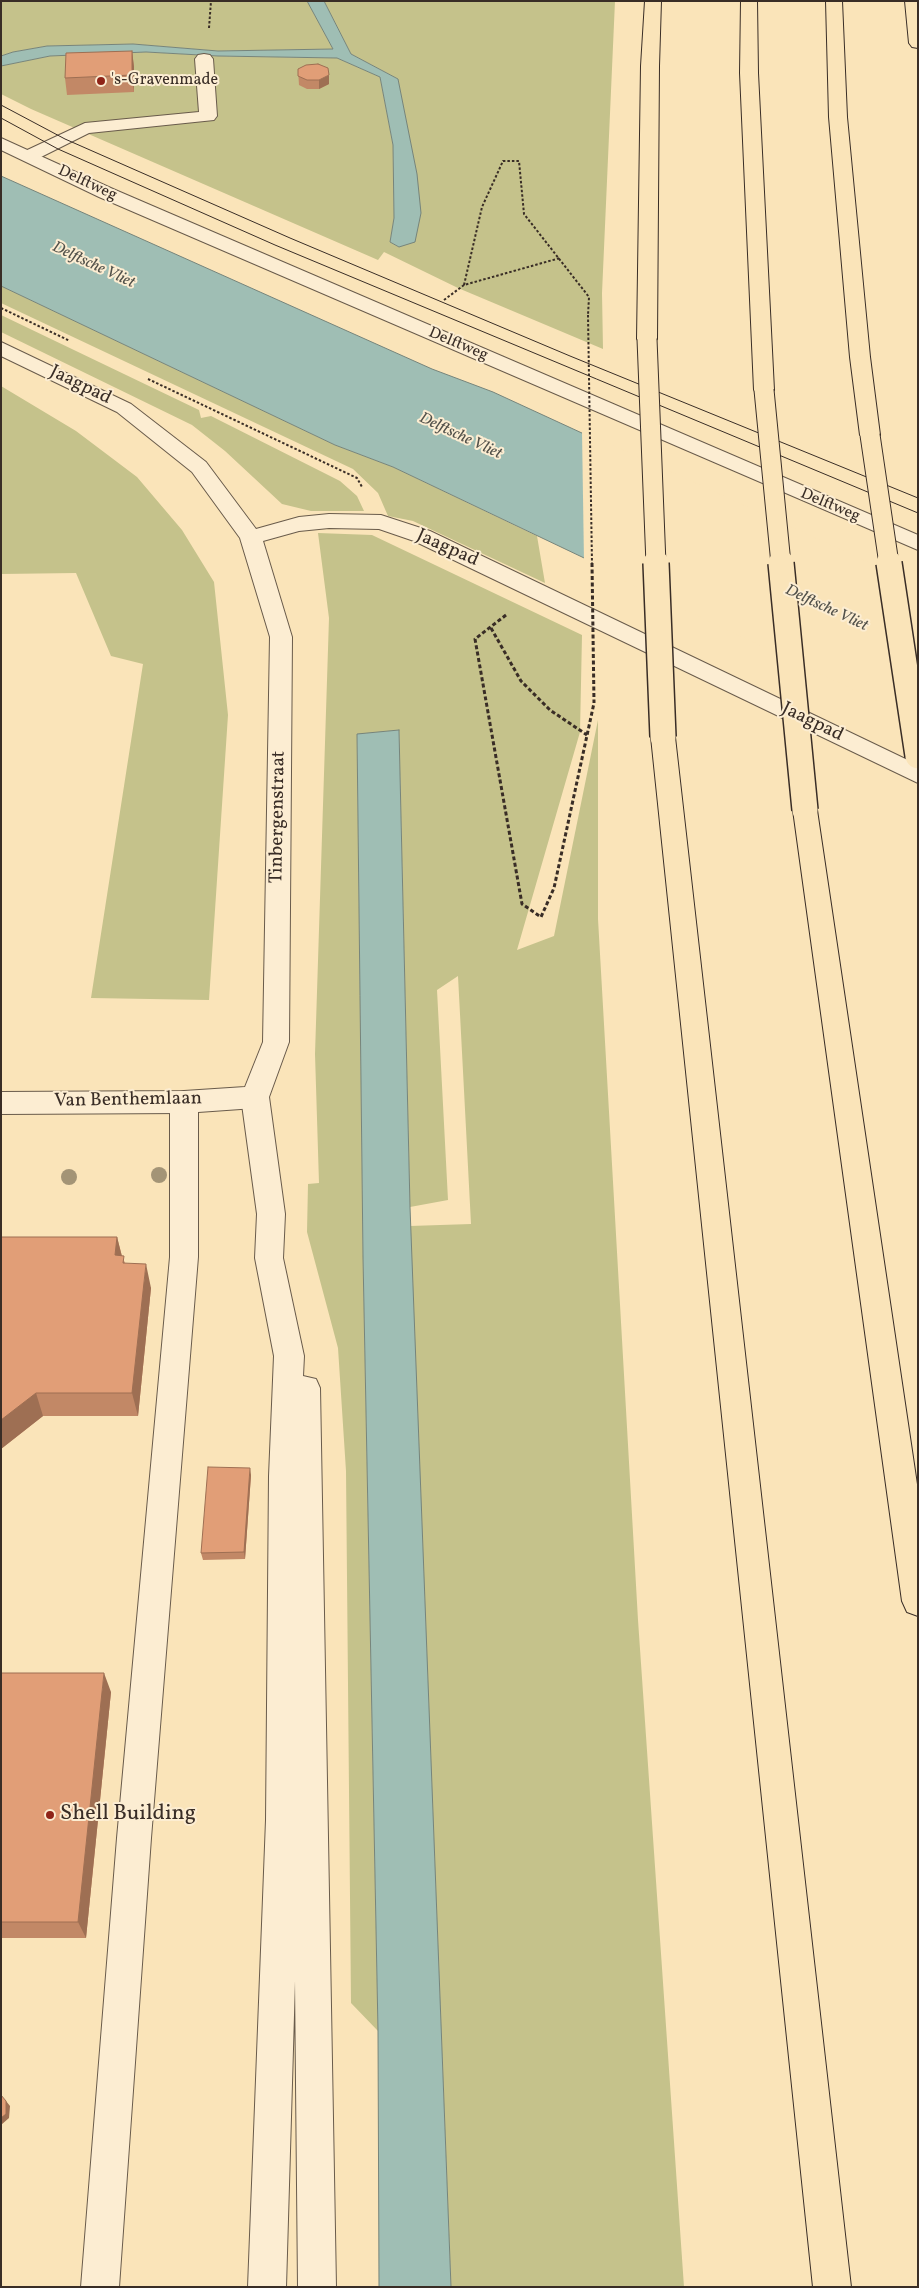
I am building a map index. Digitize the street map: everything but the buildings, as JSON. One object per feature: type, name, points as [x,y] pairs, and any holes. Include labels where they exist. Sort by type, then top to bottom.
[{"type":"highway","points":[[653,1],[650,66],[647,339],[663,737],[832,2287]]},
{"type":"highway","points":[[748,1],[749,73],[764,390],[805,810],[918,1601]]},
{"type":"highway","points":[[834,1],[838,117],[860,357],[918,756]]},
{"type":"highway","points":[[913,1],[918,43]]},
{"type":"street","points":[[29,156],[85,128],[208,116],[204,59]]},
{"type":"street","name":"Delftweg","points":[[1,143],[115,197],[918,543]]},
{"type":"street","name":"Jaagpad","points":[[1,348],[124,408],[199,467],[251,537],[299,524],[329,521],[381,522],[422,536],[918,775]]},
{"type":"street","name":"Tinbergenstraat","points":[[251,537],[281,637],[276,1042],[254,1097]]},
{"type":"street","points":[[254,1097],[271,1214],[268,1258],[290,1356],[284,1476],[283,1820],[267,2287]]},
{"type":"street","name":"Van Benthemlaan","points":[[1,1103],[184,1102],[254,1097]]},
{"type":"street","points":[[100,2287],[135,1828],[184,1257],[184,1102]]},
{"type":"street","points":[[274,1284],[305,1365],[317,2287]]},
{"type":"path","points":[[475,639],[522,904],[541,917],[554,888],[594,703],[589,297],[560,258],[524,214],[519,161],[503,161],[482,207],[464,285],[560,258]]},
{"type":"path","points":[[1,308],[71,342]]},
{"type":"path","points":[[142,377],[357,478],[381,522]]},
{"type":"path","points":[[491,628],[522,680],[550,710],[587,735]]},
{"type":"shaded area","points":[[1,1],[307,1],[333,49],[218,51],[133,44],[47,46],[1,56]]},
{"type":"shaded area","points":[[324,1],[615,1],[602,293],[603,349],[458,288],[384,252],[378,260],[31,109],[1,94],[1,66],[50,56],[146,52],[218,56],[337,58],[380,77],[393,145],[394,218],[390,242],[399,247],[398,79],[351,54]]},
{"type":"shaded area","points":[[1,286],[335,445],[393,467],[537,536],[545,583],[413,521],[388,516],[378,493],[353,469],[1,303]]},
{"type":"shaded area","points":[[1,315],[199,410],[201,418],[211,416],[340,481],[357,496],[364,511],[311,511],[282,504],[225,451],[192,425],[1,332]]},
{"type":"shaded area","points":[[1,386],[76,431],[137,477],[182,530],[214,582],[228,715],[209,1000],[91,998],[143,664],[111,656],[76,573],[1,574]]},
{"type":"shaded area","points":[[318,533],[372,535],[582,635],[580,732],[517,950],[554,936],[598,720],[598,919],[638,1620],[684,2287],[451,2287],[410,1226],[471,1224],[458,976],[437,990],[448,1200],[410,1207],[399,730],[357,735],[363,1257],[378,2031],[351,2003],[346,1471],[338,1348],[307,1232],[308,1184],[319,1183],[315,1054],[329,618]]},
{"type":"water","points":[[307,1],[324,1],[351,54],[398,79],[417,174],[421,213],[415,242],[399,247],[390,242],[394,218],[393,145],[380,77],[337,58],[218,56],[146,52],[50,56],[1,66],[1,56],[47,46],[133,44],[218,51],[333,49]]},
{"type":"water","name":"Delftsche Vliet","points":[[1,176],[432,369],[493,392],[918,588],[918,717],[393,467],[335,445],[1,286]]},
{"type":"water","points":[[399,730],[410,1207],[451,2287],[379,2287],[378,2031],[363,1257],[357,734]]},
{"type":"pier","points":[[582,431],[918,585],[918,720],[584,562]]},
{"type":"tram line","points":[[1,105],[65,139],[290,238],[570,356],[918,498]]},
{"type":"tram line","points":[[1,118],[58,149],[275,245],[918,513]]},
{"type":"place","name":"'s-Gravenmade","points":[[101,81]]},
{"type":"place","name":"Shell Building","points":[[50,1815]]}]
